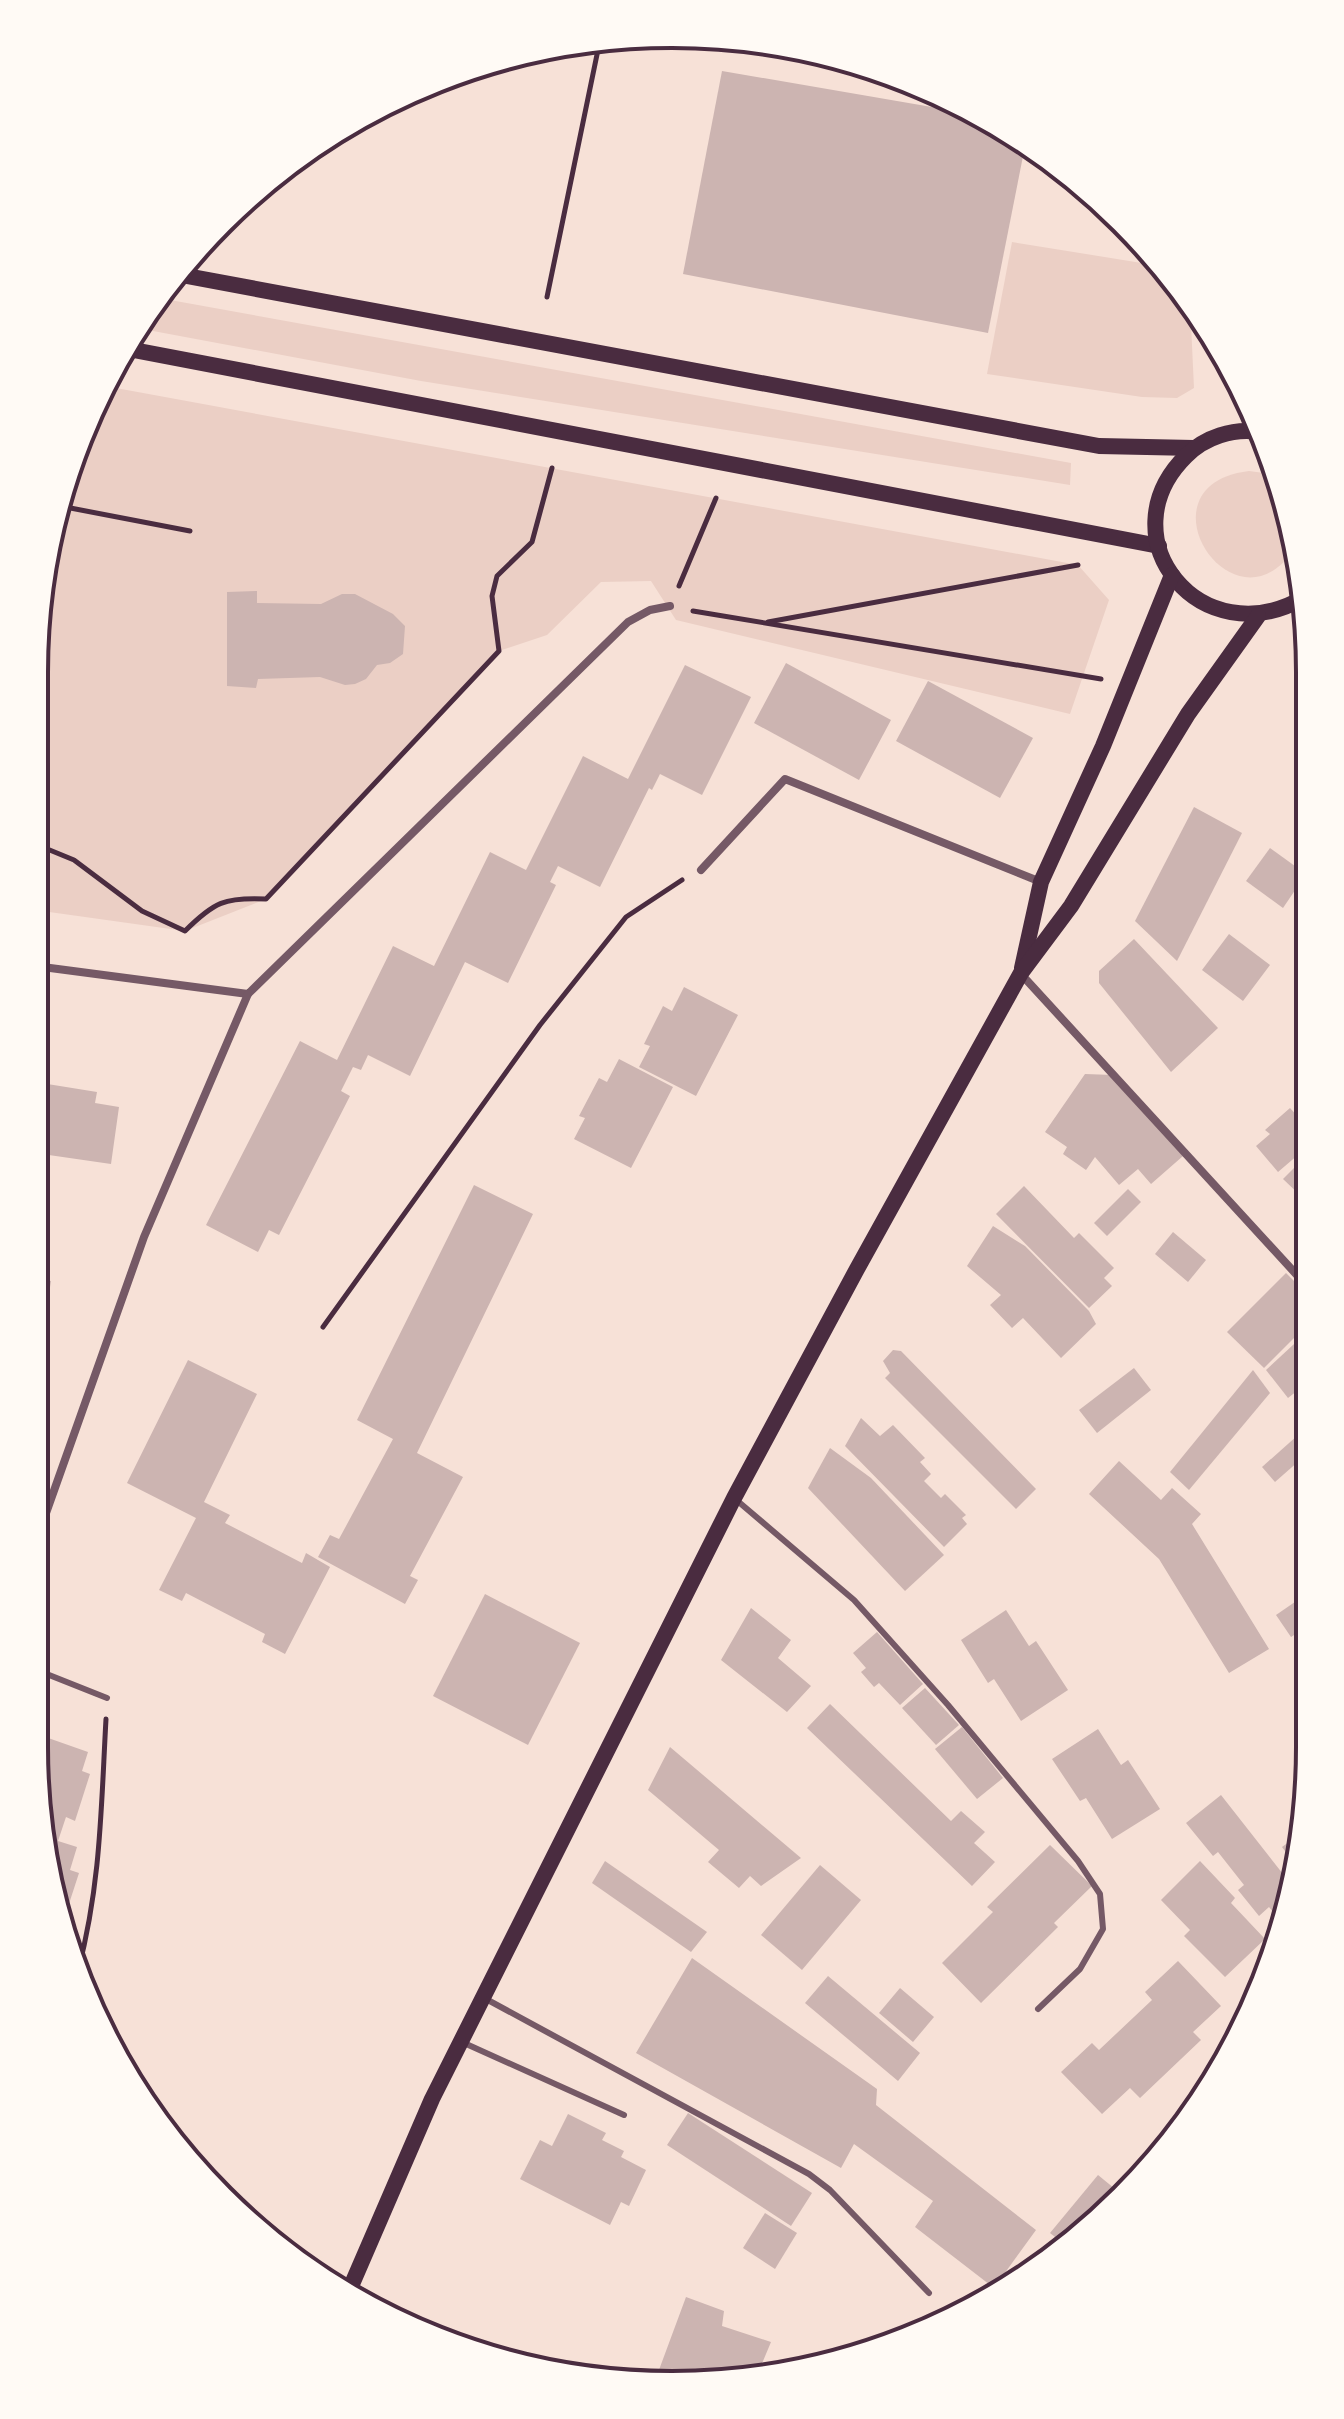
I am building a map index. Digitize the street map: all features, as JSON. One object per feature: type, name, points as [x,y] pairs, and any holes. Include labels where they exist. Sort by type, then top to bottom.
[{"type":"main road","points":[[190,277],[1099,446],[1194,448]]},
{"type":"main road","points":[[138,351],[1159,546]]},
{"type":"main road","points":[[1247,428],[1219,435],[1194,448],[1174,467],[1161,492],[1156,519],[1159,546],[1172,575],[1188,594],[1209,608],[1233,615],[1258,616],[1292,604]]},
{"type":"main road","points":[[1021,973],[1041,882],[1130,683],[1172,575]]},
{"type":"main road","points":[[353,2283],[432,2099],[734,1498],[1021,973],[1071,906],[1197,700],[1258,616]]},
{"type":"street","points":[[48,1508],[144,1237],[248,994],[628,622],[650,610],[670,606]]},
{"type":"street","points":[[701,870],[785,779],[1041,882]]},
{"type":"street","points":[[48,968],[248,994]]},
{"type":"street","points":[[1021,973],[1296,1274]]},
{"type":"lane","points":[[734,1498],[854,1600],[948,1705],[1078,1861],[1100,1894],[1103,1929],[1080,1969],[1038,2009]]},
{"type":"lane","points":[[48,1675],[107,1698]]},
{"type":"lane","points":[[483,1997],[809,2174],[830,2190],[929,2293]]},
{"type":"lane","points":[[460,2042],[624,2115]]},
{"type":"path","points":[[547,297],[597,52]]},
{"type":"path","points":[[48,849],[74,860],[142,911],[185,931],[210,908],[228,898],[266,899],[499,651],[492,596],[497,576],[532,542],[552,468]]},
{"type":"path","points":[[716,498],[670,606],[1130,683]]},
{"type":"path","points":[[70,508],[190,531]]},
{"type":"path","points":[[763,623],[1078,565]]},
{"type":"path","points":[[323,1327],[540,1025],[626,917],[664,889],[701,870]]},
{"type":"path","points":[[83,1953],[93,1915],[104,1816],[107,1698]]},
{"type":"shaded area","points":[[1012,242],[1143,263],[1191,325],[1194,388],[1177,398],[1142,397],[987,374]]},
{"type":"shaded area","points":[[171,300],[1071,463],[1070,485],[421,381],[150,330]]},
{"type":"shaded area","points":[[116,388],[1078,565],[1109,600],[1070,714],[676,620],[651,581],[601,582],[547,635],[499,651],[266,899],[185,931],[48,912],[48,672],[53,591],[69,510],[81,471]]},
{"type":"shaded area","points":[[1249,471],[1264,473],[1285,558],[1271,572],[1246,577],[1223,568],[1206,550],[1196,526],[1199,502],[1215,482]]},
{"type":"building","points":[[722,71],[940,109],[1023,156],[988,333],[683,274]]},
{"type":"building","points":[[257,591],[257,603],[321,604],[342,594],[355,594],[393,614],[405,626],[403,654],[390,663],[377,665],[366,679],[355,684],[345,685],[320,677],[258,679],[256,688],[227,686],[227,592]]},
{"type":"building","points":[[786,663],[891,720],[859,780],[754,723]]},
{"type":"building","points":[[685,665],[751,697],[702,795],[660,774],[652,790],[649,788],[600,887],[558,866],[550,882],[556,885],[508,983],[465,962],[410,1076],[368,1055],[361,1070],[353,1067],[341,1091],[350,1096],[279,1235],[269,1230],[258,1252],[206,1225],[300,1041],[337,1060],[393,946],[434,966],[490,852],[526,870],[583,756],[628,779]]},
{"type":"building","points":[[928,681],[1033,738],[1000,798],[896,741]]},
{"type":"building","points":[[1194,807],[1242,833],[1177,961],[1135,921]]},
{"type":"building","points":[[1270,848],[1296,867],[1296,889],[1283,908],[1246,881]]},
{"type":"building","points":[[1229,934],[1270,965],[1243,1001],[1202,970]]},
{"type":"building","points":[[1134,939],[1218,1028],[1171,1072],[1099,983],[1099,971]]},
{"type":"building","points":[[684,987],[738,1015],[696,1096],[639,1067],[650,1046],[644,1044],[663,1006],[672,1011]]},
{"type":"building","points":[[619,1059],[673,1087],[631,1168],[574,1139],[585,1118],[579,1116],[599,1078],[607,1082]]},
{"type":"building","points":[[1085,1074],[1113,1075],[1183,1156],[1151,1184],[1138,1169],[1119,1185],[1095,1157],[1086,1170],[1063,1154],[1067,1147],[1045,1132]]},
{"type":"building","points":[[48,1084],[97,1092],[95,1103],[119,1107],[111,1164],[48,1155]]},
{"type":"building","points":[[1290,1108],[1296,1115],[1296,1157],[1278,1172],[1256,1146],[1270,1134],[1265,1130]]},
{"type":"building","points":[[1296,1166],[1296,1191],[1283,1179]]},
{"type":"building","points":[[474,1185],[533,1214],[417,1453],[463,1477],[410,1576],[418,1580],[405,1604],[318,1557],[330,1535],[339,1539],[393,1439],[357,1420]]},
{"type":"building","points":[[1024,1186],[1074,1238],[1079,1233],[1114,1268],[1104,1278],[1112,1286],[1089,1308],[996,1214]]},
{"type":"building","points":[[1128,1189],[1141,1202],[1107,1236],[1094,1223]]},
{"type":"building","points":[[993,1226],[1025,1246],[1089,1311],[1096,1324],[1061,1358],[1023,1318],[1012,1328],[990,1305],[1001,1295],[967,1266]]},
{"type":"building","points":[[1173,1232],[1206,1260],[1188,1282],[1155,1254]]},
{"type":"building","points":[[1286,1273],[1296,1283],[1296,1336],[1264,1368],[1227,1332]]},
{"type":"building","points":[[1296,1342],[1296,1392],[1288,1398],[1266,1370]]},
{"type":"building","points":[[893,1350],[901,1351],[1036,1489],[1016,1509],[885,1378],[890,1373],[883,1361]]},
{"type":"building","points":[[188,1360],[257,1394],[204,1502],[230,1515],[225,1523],[302,1563],[306,1553],[330,1567],[285,1654],[262,1642],[265,1634],[186,1593],[182,1601],[159,1590],[196,1518],[127,1483]]},
{"type":"building","points":[[1134,1368],[1151,1390],[1097,1433],[1079,1410]]},
{"type":"building","points":[[1253,1370],[1270,1393],[1189,1490],[1170,1472]]},
{"type":"building","points":[[861,1418],[880,1436],[893,1425],[925,1458],[920,1462],[931,1474],[924,1481],[941,1498],[945,1494],[966,1515],[962,1518],[967,1524],[944,1547],[845,1446]]},
{"type":"building","points":[[1296,1437],[1296,1464],[1275,1482],[1262,1467]]},
{"type":"building","points":[[830,1448],[871,1478],[944,1555],[905,1591],[808,1488]]},
{"type":"building","points":[[1119,1461],[1161,1500],[1172,1488],[1201,1514],[1192,1524],[1269,1649],[1229,1673],[1159,1559],[1089,1494]]},
{"type":"building","points":[[485,1594],[580,1643],[528,1745],[433,1696]]},
{"type":"building","points":[[1296,1601],[1296,1634],[1291,1637],[1276,1615]]},
{"type":"building","points":[[751,1608],[791,1640],[778,1658],[811,1686],[787,1712],[721,1660]]},
{"type":"building","points":[[1006,1610],[1029,1646],[1036,1641],[1068,1690],[1021,1721],[994,1679],[988,1683],[961,1640]]},
{"type":"building","points":[[877,1632],[923,1684],[900,1705],[879,1683],[874,1687],[861,1672],[866,1668],[853,1653]]},
{"type":"building","points":[[925,1688],[959,1725],[936,1745],[902,1708]]},
{"type":"building","points":[[830,1704],[951,1821],[961,1811],[985,1832],[974,1843],[995,1862],[972,1886],[807,1728]]},
{"type":"building","points":[[962,1727],[1003,1778],[977,1799],[935,1749]]},
{"type":"building","points":[[1098,1729],[1121,1765],[1128,1760],[1160,1809],[1112,1839],[1086,1798],[1080,1801],[1052,1759]]},
{"type":"building","points":[[48,1738],[88,1752],[82,1771],[90,1774],[75,1821],[66,1817],[58,1841],[77,1847],[70,1870],[79,1873],[68,1906],[53,1828]]},
{"type":"building","points":[[670,1747],[801,1858],[761,1886],[750,1876],[739,1888],[708,1862],[719,1850],[648,1790]]},
{"type":"building","points":[[1221,1795],[1283,1874],[1274,1913],[1269,1907],[1259,1916],[1238,1890],[1244,1885],[1218,1852],[1213,1856],[1186,1823]]},
{"type":"building","points":[[1050,1845],[1092,1886],[1054,1923],[1058,1927],[981,2003],[942,1963],[993,1912],[987,1907]]},
{"type":"building","points":[[605,1861],[707,1932],[691,1952],[592,1883]]},
{"type":"building","points":[[1200,1861],[1235,1898],[1231,1903],[1265,1939],[1225,1977],[1184,1936],[1190,1930],[1161,1900]]},
{"type":"building","points":[[820,1865],[861,1900],[802,1970],[761,1935]]},
{"type":"building","points":[[692,1958],[877,2089],[876,2105],[1036,2230],[1003,2276],[989,2284],[915,2227],[933,2201],[854,2144],[841,2168],[636,2053]]},
{"type":"building","points":[[1178,1961],[1221,2006],[1193,2032],[1201,2040],[1140,2098],[1130,2088],[1102,2114],[1061,2072],[1092,2043],[1099,2050],[1152,2000],[1145,1992]]},
{"type":"building","points":[[828,1976],[920,2053],[898,2081],[805,2003]]},
{"type":"building","points":[[900,1988],[934,2017],[913,2042],[879,2013]]},
{"type":"building","points":[[688,2113],[812,2193],[791,2226],[667,2145]]},
{"type":"building","points":[[568,2114],[606,2133],[602,2140],[624,2151],[621,2157],[646,2170],[629,2206],[621,2202],[610,2225],[520,2179],[540,2140],[552,2146]]},
{"type":"building","points":[[1098,2175],[1113,2188],[1057,2238],[1050,2233]]},
{"type":"building","points":[[765,2213],[797,2233],[775,2269],[743,2248]]},
{"type":"building","points":[[686,2297],[724,2311],[722,2326],[771,2342],[762,2365],[713,2370],[659,2371]]}]
